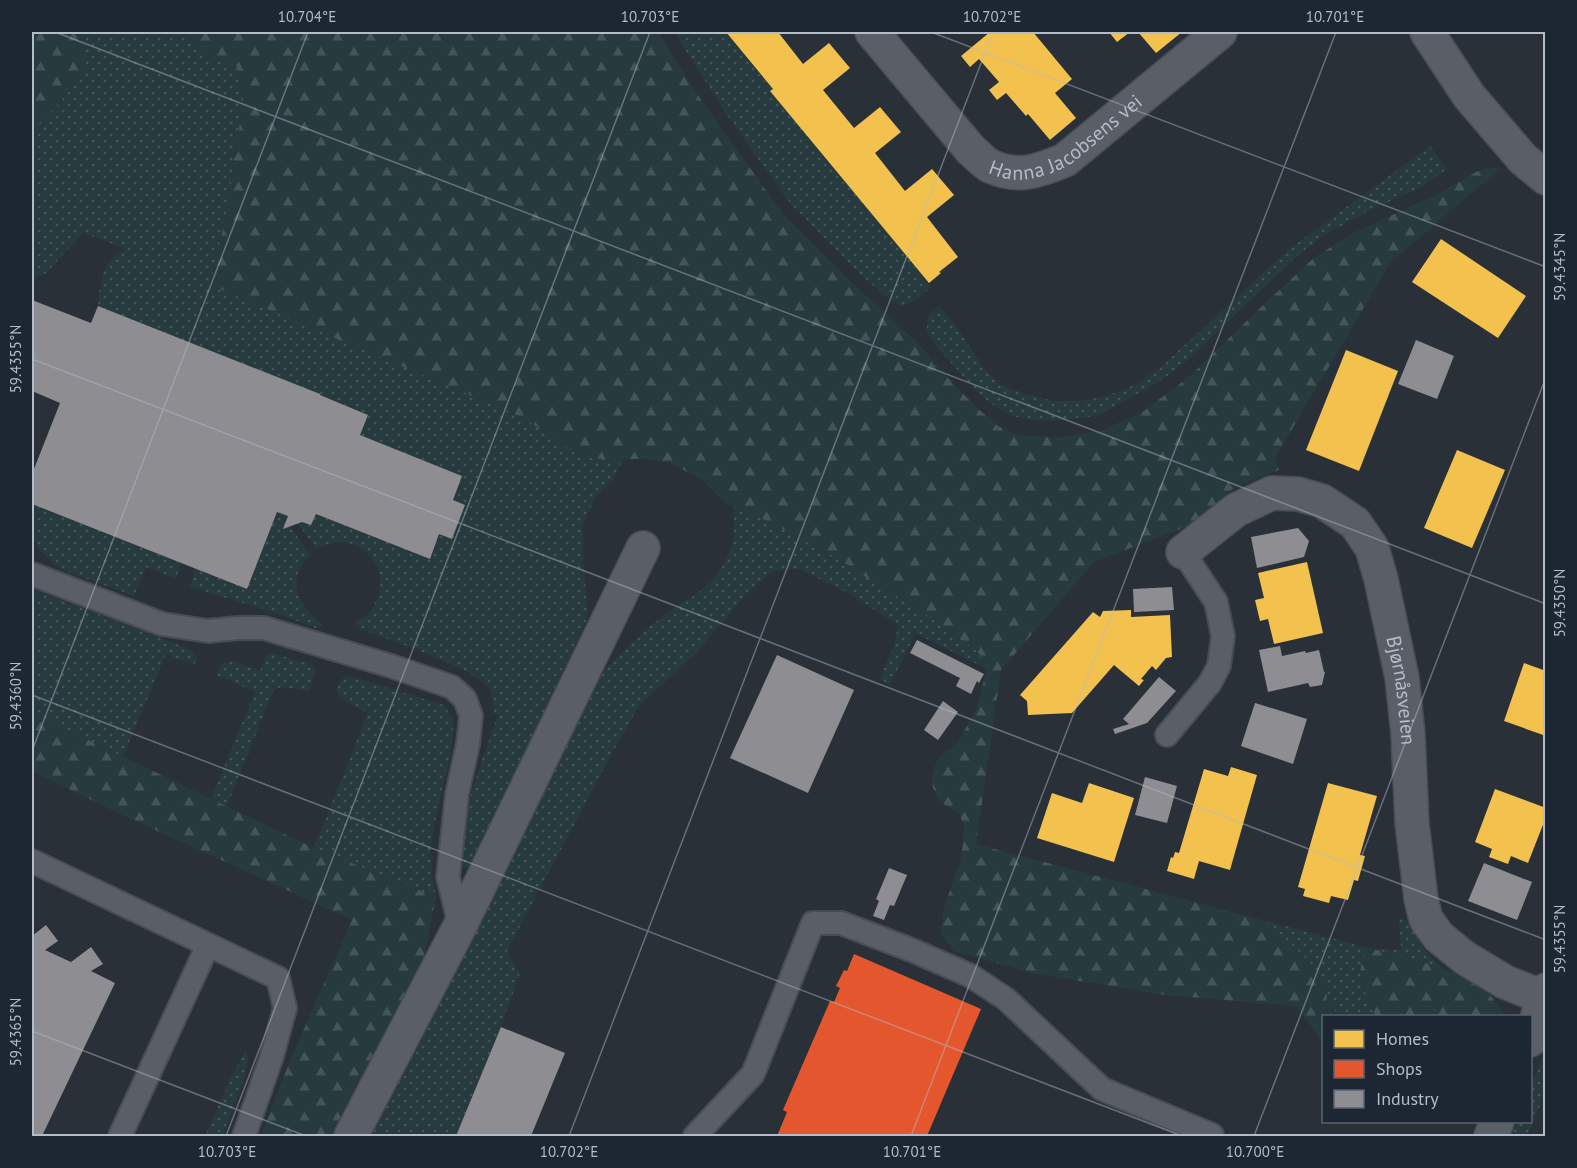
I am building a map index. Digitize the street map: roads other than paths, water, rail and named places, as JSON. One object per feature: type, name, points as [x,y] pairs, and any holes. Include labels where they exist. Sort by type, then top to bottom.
[{"type":"street","name":"Hanna Jacobsens vei","points":[[872,32],[971,150],[988,165],[1007,172],[1026,173],[1042,170],[1065,160],[1220,32]]},
{"type":"street","points":[[1426,32],[1469,96],[1523,159],[1545,178]]},
{"type":"street","name":"Bjørnåsveien","points":[[1183,552],[1236,510],[1272,494],[1298,494],[1322,501],[1355,523],[1372,548],[1402,678],[1408,734],[1412,823],[1421,899],[1426,920],[1439,937],[1465,958],[1505,982],[1544,993],[1532,1033]]},
{"type":"street","points":[[351,1137],[460,926],[643,548]]},
{"type":"street","points":[[1491,1137],[1497,1123]]},
{"type":"lane","points":[[1167,735],[1210,683],[1219,666],[1222,636],[1216,602],[1183,552]]},
{"type":"lane","points":[[32,574],[162,624],[208,631],[264,628],[452,687],[465,699],[471,716],[468,744],[457,794],[448,877],[460,926]]},
{"type":"lane","points":[[32,861],[278,978],[285,1008],[272,1056],[244,1137]]},
{"type":"lane","points":[[695,1137],[753,1074],[813,923],[842,922],[971,976],[1006,999],[1102,1089],[1212,1135],[1211,1137]]},
{"type":"lane","points":[[120,1137],[208,945]]}]
